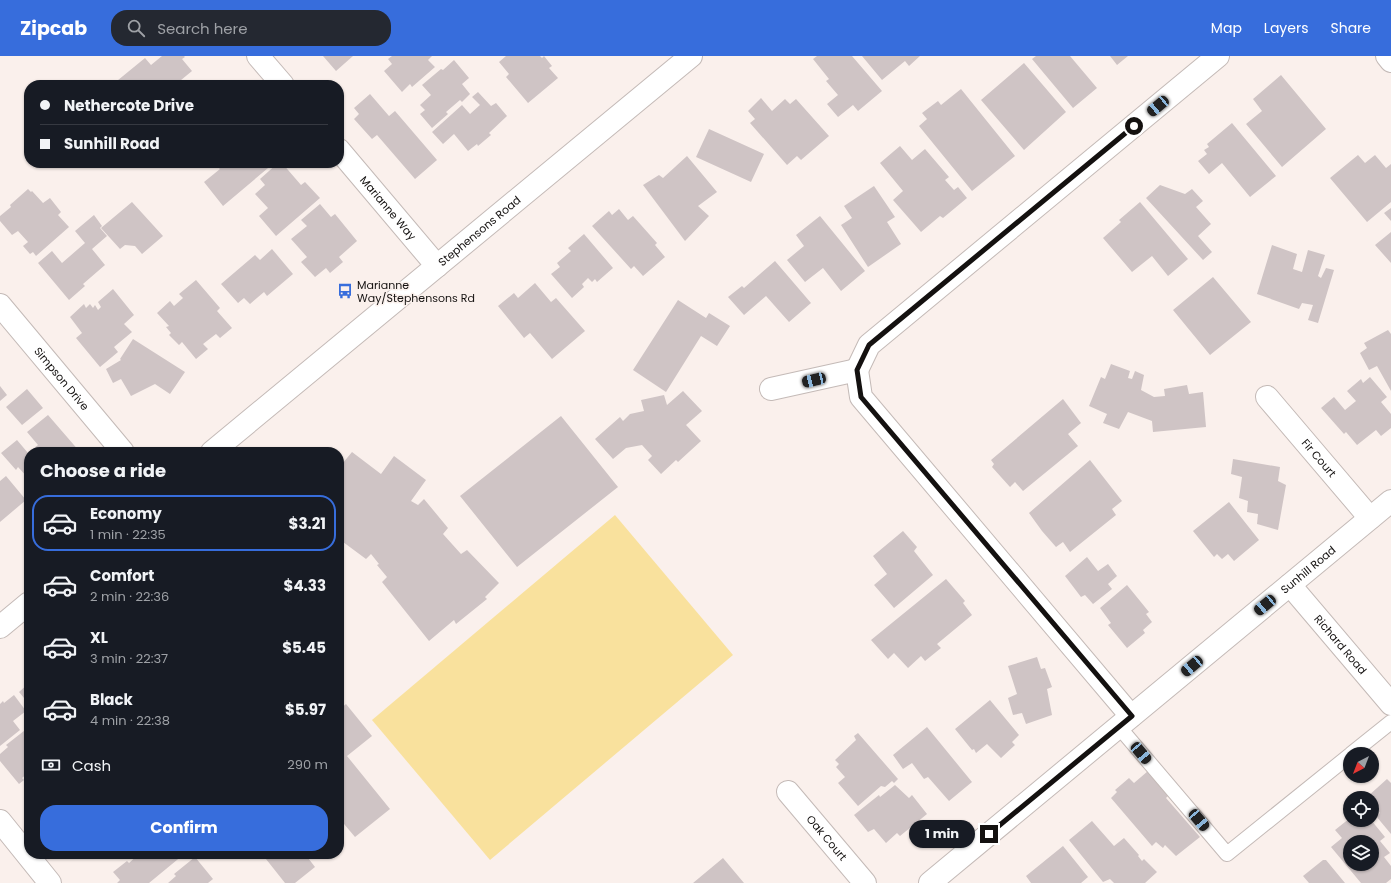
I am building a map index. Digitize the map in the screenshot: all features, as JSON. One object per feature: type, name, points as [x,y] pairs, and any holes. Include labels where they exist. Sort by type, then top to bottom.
[{"type":"street","points":[[258,56],[279,80]]},
{"type":"street","name":"Stephensons Road","points":[[218,447],[691,56]]},
{"type":"street","points":[[1125,721],[861,397],[857,370],[869,345],[1218,56]]},
{"type":"street","points":[[1387,56],[1391,61]]},
{"type":"street","name":"Marianne Way","points":[[344,156],[437,266]]},
{"type":"street","name":"Simpson Drive","points":[[0,305],[119,447]]},
{"type":"street","points":[[771,389],[857,370]]},
{"type":"street","name":"Fir Court","points":[[1267,397],[1370,518]]},
{"type":"street","name":"Sunhill Road","points":[[930,883],[1391,501]]},
{"type":"street","name":"Richard Road","points":[[1290,585],[1391,704]]},
{"type":"street","points":[[0,627],[24,607]]},
{"type":"street","name":"Oak Court","points":[[788,792],[865,883]]},
{"type":"street","points":[[0,821],[24,851]]},
{"type":"street","points":[[31,859],[50,883]]},
{"type":"lane","points":[[1125,721],[1227,854],[1343,760]]},
{"type":"lane","points":[[1360,747],[1391,722]]},
{"type":"shaded area","points":[[615,515],[733,655],[490,860],[372,720]]},
{"type":"building","points":[[162,56],[184,56],[185,57],[182,59],[192,71],[181,80],[118,80],[145,58],[151,65]]},
{"type":"building","points":[[323,56],[353,56],[336,71]]},
{"type":"building","points":[[392,56],[432,56],[428,60],[435,67],[412,87],[410,84],[402,92],[384,71],[392,64],[388,59]]},
{"type":"building","points":[[506,56],[540,56],[542,58],[544,56],[552,66],[549,68],[558,78],[528,103],[506,77],[509,74],[499,62]]},
{"type":"building","points":[[817,56],[852,56],[882,91],[858,111],[853,105],[838,117],[827,104],[838,95],[826,81],[829,79],[813,59]]},
{"type":"building","points":[[862,56],[920,56],[909,66],[905,61],[882,80]]},
{"type":"building","points":[[1036,56],[1070,56],[1097,88],[1073,108],[1032,59]]},
{"type":"building","points":[[1110,56],[1128,56],[1117,65]]},
{"type":"building","points":[[454,60],[469,78],[462,84],[470,94],[462,102],[460,100],[446,112],[448,114],[432,128],[420,114],[425,110],[420,105],[431,95],[422,85]]},
{"type":"building","points":[[1024,63],[1066,112],[1024,150],[981,100]]},
{"type":"building","points":[[1281,75],[1326,129],[1282,167],[1246,124],[1262,111],[1253,99]]},
{"type":"building","points":[[961,89],[1015,156],[972,191],[919,126],[927,119],[922,113],[938,101],[941,105]]},
{"type":"building","points":[[478,92],[491,106],[496,103],[507,116],[489,133],[491,135],[478,146],[477,144],[468,151],[454,134],[443,144],[432,132],[462,105],[470,114],[480,105],[472,97]]},
{"type":"building","points":[[370,94],[389,116],[395,111],[437,160],[415,179],[377,135],[372,139],[354,119],[359,114],[354,108]]},
{"type":"building","points":[[761,98],[772,111],[785,99],[790,104],[796,99],[829,136],[801,160],[797,156],[787,165],[750,123],[755,119],[748,111]]},
{"type":"building","points":[[1232,123],[1276,176],[1250,197],[1222,163],[1209,174],[1198,161],[1207,154],[1204,150],[1209,147],[1207,144]]},
{"type":"building","points":[[709,129],[764,154],[751,182],[696,157]]},
{"type":"building","points":[[900,146],[912,160],[925,149],[949,177],[945,180],[954,190],[958,187],[967,198],[943,218],[940,216],[921,232],[893,200],[903,191],[880,163]]},
{"type":"building","points":[[1358,155],[1365,163],[1375,155],[1386,168],[1391,164],[1391,202],[1367,222],[1330,178]]},
{"type":"building","points":[[687,156],[717,192],[698,206],[709,216],[685,241],[643,185],[659,175],[663,178]]},
{"type":"building","points":[[219,168],[268,168],[223,206],[204,182],[220,169]]},
{"type":"building","points":[[272,168],[286,168],[301,185],[305,182],[320,198],[276,236],[259,216],[268,208],[255,194],[265,185],[260,179]]},
{"type":"building","points":[[1160,185],[1185,194],[1192,189],[1203,201],[1196,207],[1211,224],[1198,236],[1212,252],[1203,260],[1146,198]]},
{"type":"building","points":[[874,186],[895,217],[887,222],[901,244],[868,267],[841,225],[852,218],[844,206]]},
{"type":"building","points":[[28,189],[31,192],[32,191],[43,203],[50,198],[61,212],[58,215],[69,227],[36,256],[33,252],[30,254],[23,246],[28,242],[18,231],[12,235],[0,221],[0,216]]},
{"type":"building","points":[[132,202],[163,236],[142,254],[135,246],[125,245],[120,249],[101,228]]},
{"type":"building","points":[[1140,202],[1188,259],[1168,276],[1152,256],[1132,272],[1103,238],[1121,222],[1119,220]]},
{"type":"building","points":[[320,204],[331,217],[335,214],[357,241],[339,257],[343,262],[330,273],[326,268],[315,277],[301,262],[307,257],[291,239],[307,226],[301,220]]},
{"type":"building","points":[[1391,208],[1391,221],[1384,213]]},
{"type":"building","points":[[619,209],[628,220],[633,216],[657,243],[655,245],[665,257],[643,276],[634,266],[631,269],[592,226],[609,211],[612,215]]},
{"type":"building","points":[[94,215],[102,226],[100,228],[107,236],[92,249],[105,265],[83,284],[85,286],[69,300],[38,263],[52,251],[62,263],[85,243],[75,231]]},
{"type":"building","points":[[820,216],[865,271],[841,291],[823,268],[805,282],[787,260],[804,246],[796,235]]},
{"type":"building","points":[[1391,232],[1391,263],[1375,245]]},
{"type":"building","points":[[584,234],[613,268],[597,282],[595,279],[592,282],[588,278],[582,284],[584,287],[572,298],[551,274],[560,267],[557,263],[571,251],[568,248]]},
{"type":"building","points":[[1272,245],[1297,254],[1293,269],[1302,272],[1308,250],[1325,255],[1318,276],[1321,278],[1326,268],[1334,270],[1318,323],[1308,320],[1313,305],[1302,303],[1299,309],[1257,294]]},
{"type":"building","points":[[272,249],[293,274],[267,296],[264,292],[250,304],[244,298],[238,303],[221,284],[255,255],[260,260]]},
{"type":"building","points":[[775,261],[811,303],[789,322],[766,296],[744,315],[728,297],[742,286],[744,288]]},
{"type":"building","points":[[1213,277],[1251,322],[1210,355],[1173,310]]},
{"type":"building","points":[[196,280],[220,308],[217,311],[232,328],[220,338],[216,334],[203,344],[208,349],[196,359],[182,342],[179,345],[169,335],[171,333],[166,327],[169,326],[157,313],[170,301],[174,306],[183,298],[179,294]]},
{"type":"building","points":[[535,283],[551,302],[556,298],[585,331],[552,359],[530,333],[524,338],[498,306],[514,293],[518,298]]},
{"type":"building","points":[[113,289],[134,315],[124,324],[132,332],[114,347],[118,352],[100,367],[76,338],[82,333],[70,317],[84,304],[86,308],[90,304],[93,308],[95,305],[98,310],[101,307],[98,302]]},
{"type":"building","points":[[678,300],[706,318],[709,313],[730,326],[717,346],[701,336],[666,392],[633,370]]},
{"type":"building","points":[[1388,330],[1391,334],[1391,391],[1377,366],[1369,370],[1360,353],[1367,348],[1364,343]]},
{"type":"building","points":[[133,339],[185,372],[170,394],[155,384],[131,396],[121,379],[113,383],[106,369],[121,360],[120,359]]},
{"type":"building","points":[[1111,364],[1130,371],[1128,378],[1132,379],[1135,371],[1144,375],[1141,390],[1154,397],[1165,396],[1164,389],[1187,385],[1189,394],[1203,392],[1206,427],[1153,432],[1152,421],[1128,412],[1119,429],[1103,423],[1107,414],[1089,406],[1101,377],[1105,379]]},
{"type":"building","points":[[1370,377],[1387,397],[1381,402],[1391,414],[1391,428],[1381,436],[1376,430],[1357,445],[1346,432],[1344,434],[1321,408],[1334,397],[1345,410],[1356,401],[1347,391],[1361,379],[1363,383]]},
{"type":"building","points":[[0,386],[7,395],[0,401]]},
{"type":"building","points":[[27,389],[43,408],[22,425],[6,407]]},
{"type":"building","points":[[683,391],[702,411],[686,425],[701,441],[678,462],[676,460],[661,474],[648,460],[652,456],[642,445],[626,448],[613,459],[595,439],[620,417],[623,421],[630,414],[644,411],[641,400],[664,395],[667,405]]},
{"type":"building","points":[[1063,399],[1081,423],[1068,434],[1078,446],[1023,491],[1015,482],[1010,487],[992,467],[994,464],[991,460]]},
{"type":"building","points":[[48,415],[76,447],[35,447],[38,445],[27,432]]},
{"type":"building","points":[[561,416],[618,487],[517,567],[460,496]]},
{"type":"building","points":[[17,440],[24,448],[24,474],[18,467],[16,470],[1,453]]},
{"type":"building","points":[[352,452],[381,474],[394,456],[426,480],[411,501],[418,505],[424,499],[448,528],[443,534],[461,554],[467,550],[499,583],[485,597],[487,599],[456,624],[454,620],[429,641],[382,582],[387,577],[377,565],[379,564],[371,554],[366,559],[344,543],[344,462]]},
{"type":"building","points":[[1233,459],[1280,467],[1278,481],[1286,485],[1278,530],[1257,524],[1258,514],[1247,512],[1248,501],[1239,498],[1242,477],[1231,474]]},
{"type":"building","points":[[1090,460],[1122,501],[1112,509],[1116,515],[1070,552],[1063,542],[1056,547],[1029,513]]},
{"type":"building","points":[[6,476],[24,498],[24,502],[0,522],[0,481]]},
{"type":"building","points":[[1229,502],[1259,540],[1234,561],[1228,554],[1222,559],[1217,554],[1214,557],[1193,531]]},
{"type":"building","points":[[903,531],[917,547],[914,551],[933,575],[894,608],[874,585],[887,574],[873,556]]},
{"type":"building","points":[[1087,557],[1098,571],[1108,564],[1117,576],[1108,584],[1112,589],[1093,604],[1085,595],[1081,597],[1065,576]]},
{"type":"building","points":[[946,579],[965,601],[963,603],[972,615],[937,644],[941,648],[925,661],[921,656],[908,668],[894,653],[888,659],[871,640]]},
{"type":"building","points":[[1127,585],[1149,612],[1146,614],[1152,622],[1143,630],[1145,633],[1127,648],[1108,625],[1111,623],[1100,608]]},
{"type":"building","points":[[1037,657],[1041,669],[1045,668],[1052,687],[1047,689],[1052,715],[1026,724],[1022,713],[1013,715],[1008,698],[1017,694],[1008,666]]},
{"type":"building","points":[[24,688],[24,698],[19,692]]},
{"type":"building","points":[[14,695],[24,708],[24,713],[13,721],[20,730],[0,746],[0,704],[3,701],[4,703]]},
{"type":"building","points":[[990,700],[1019,735],[1012,742],[1015,745],[1001,758],[987,744],[976,753],[955,729]]},
{"type":"building","points":[[346,704],[372,736],[347,756],[390,809],[355,837],[344,824],[344,706]]},
{"type":"building","points":[[927,727],[972,782],[949,801],[928,777],[924,779],[912,763],[903,769],[893,755]]},
{"type":"building","points":[[24,731],[24,776],[22,778],[24,780],[19,784],[0,761],[0,754],[8,747],[6,745]]},
{"type":"building","points":[[858,733],[898,779],[894,783],[892,781],[885,787],[881,786],[858,806],[838,783],[845,777],[836,767],[839,764],[835,760],[856,740],[854,736]]},
{"type":"building","points":[[1148,771],[1168,796],[1166,798],[1200,837],[1176,856],[1165,845],[1163,848],[1156,842],[1152,846],[1111,798],[1117,792],[1115,790],[1129,778],[1134,783]]},
{"type":"building","points":[[1387,779],[1391,783],[1391,834],[1379,820],[1379,791],[1374,791]]},
{"type":"building","points":[[895,785],[909,798],[912,795],[927,814],[900,836],[897,833],[886,843],[874,829],[868,832],[854,815],[879,795],[880,797]]},
{"type":"building","points":[[1092,821],[1114,846],[1124,838],[1139,855],[1138,856],[1142,861],[1144,859],[1157,872],[1145,883],[1114,883],[1110,879],[1103,882],[1069,840]]},
{"type":"building","points":[[1343,824],[1343,827],[1377,827],[1385,837],[1380,841],[1390,853],[1384,857],[1391,866],[1391,879],[1386,883],[1361,883],[1351,871],[1379,871],[1379,835],[1343,835],[1343,861],[1331,847],[1342,838],[1335,830]]},
{"type":"building","points":[[1063,846],[1088,877],[1081,883],[1031,883],[1026,876]]},
{"type":"building","points":[[723,858],[744,883],[693,883]]},
{"type":"building","points":[[133,859],[178,859],[149,883],[117,883],[120,880],[113,872],[127,861],[129,863]]},
{"type":"building","points":[[193,859],[197,859],[213,879],[208,883],[168,883],[176,876],[174,874]]},
{"type":"building","points":[[266,859],[309,859],[315,867],[295,883],[285,883]]},
{"type":"building","points":[[1323,860],[1326,860],[1345,883],[1309,883],[1303,876]]},
{"type":"place","name":"Marianne Way/Stephensons Rd","points":[[345,291]]},
{"type":"route","points":[[989,834],[1132,716],[1104,685],[861,397],[857,370],[869,345],[1134,126]]}]
